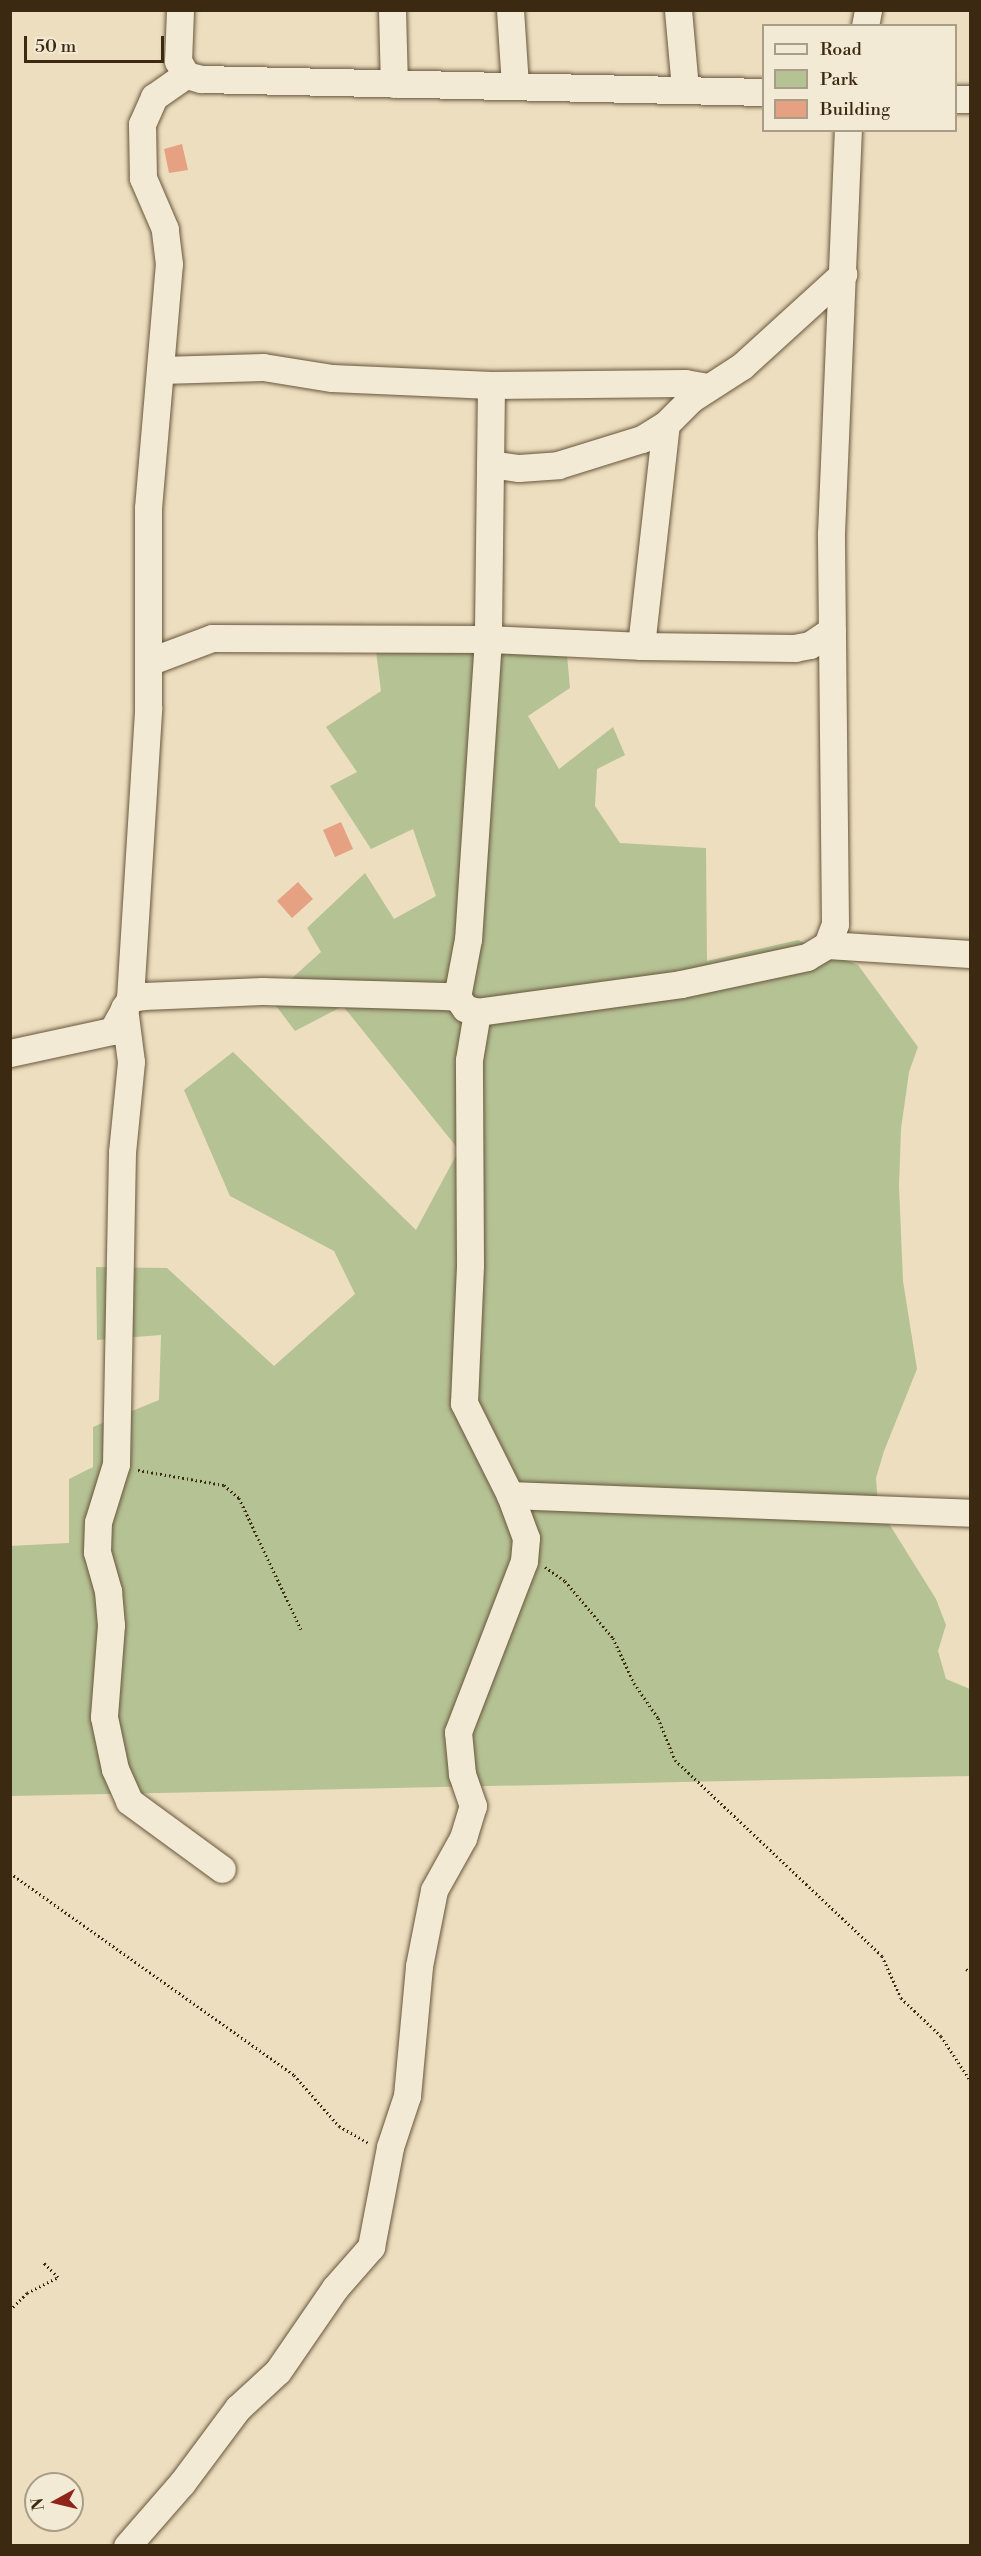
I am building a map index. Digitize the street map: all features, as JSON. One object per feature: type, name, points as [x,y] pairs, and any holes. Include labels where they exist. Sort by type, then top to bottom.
[{"type":"street","points":[[180,10],[178,61],[186,75],[201,80],[685,88],[762,92]]},
{"type":"street","points":[[392,10],[394,84]]},
{"type":"street","points":[[510,10],[515,86]]},
{"type":"street","points":[[678,10],[685,88]]},
{"type":"street","points":[[186,75],[154,97],[142,124],[143,178],[165,229],[169,264],[148,508],[148,662],[127,1003],[131,1062],[122,1152],[116,1464],[98,1522],[97,1552],[110,1614],[104,1717],[115,1769],[129,1800],[222,1869]]},
{"type":"street","points":[[827,945],[835,924],[832,512],[848,132]]},
{"type":"street","points":[[490,464],[519,468],[558,465],[642,439],[666,424],[708,387],[742,366],[843,274]]},
{"type":"street","points":[[161,370],[263,367],[332,378],[491,385],[685,383],[708,387]]},
{"type":"street","points":[[127,2546],[182,2483],[238,2408],[278,2371],[335,2288],[371,2247],[390,2147],[407,2096],[419,1966],[434,1890],[463,1838],[473,1806],[462,1774],[458,1732],[525,1551],[526,1538],[510,1495],[464,1403],[470,1241],[468,939],[488,639],[491,385]]},
{"type":"street","points":[[641,646],[666,424]]},
{"type":"street","points":[[148,662],[212,638],[488,639],[641,646],[795,648],[810,645],[832,630]]},
{"type":"street","points":[[127,1003],[262,991],[467,1005],[681,984],[807,957],[827,945],[970,954]]},
{"type":"street","points":[[10,1053],[112,1031],[127,1003]]},
{"type":"street","points":[[510,1495],[970,1513]]},
{"type":"path","points":[[116,1464],[156,1476],[224,1485],[239,1498],[301,1629]]},
{"type":"path","points":[[525,1551],[565,1581],[613,1638],[634,1683],[658,1718],[675,1760],[882,1956],[901,1998],[942,2036],[970,2080]]},
{"type":"path","points":[[10,1873],[294,2075],[358,2141],[390,2147]]},
{"type":"path","points":[[10,2310],[27,2293],[58,2277],[43,2262]]},
{"type":"green space","points":[[565,633],[570,688],[528,716],[559,769],[613,727],[625,755],[597,769],[595,806],[620,843],[706,848],[707,961],[798,940],[858,965],[918,1047],[909,1072],[901,1129],[899,1186],[903,1281],[917,1369],[884,1451],[876,1478],[878,1506],[936,1599],[946,1625],[938,1651],[946,1679],[970,1689],[970,1776],[11,1796],[10,1546],[69,1543],[69,1479],[93,1467],[93,1427],[159,1400],[161,1335],[97,1340],[96,1267],[167,1268],[274,1366],[355,1294],[334,1251],[230,1196],[184,1090],[233,1052],[416,1230],[459,1150],[343,1006],[295,1031],[270,998],[321,952],[307,928],[365,873],[394,919],[436,896],[413,829],[371,849],[330,786],[357,772],[326,727],[381,691],[374,635]]},
{"type":"building","points":[[182,144],[188,170],[169,173],[164,149]]},
{"type":"building","points":[[341,822],[353,849],[335,857],[323,830]]},
{"type":"building","points":[[298,882],[313,899],[292,918],[277,901]]}]
